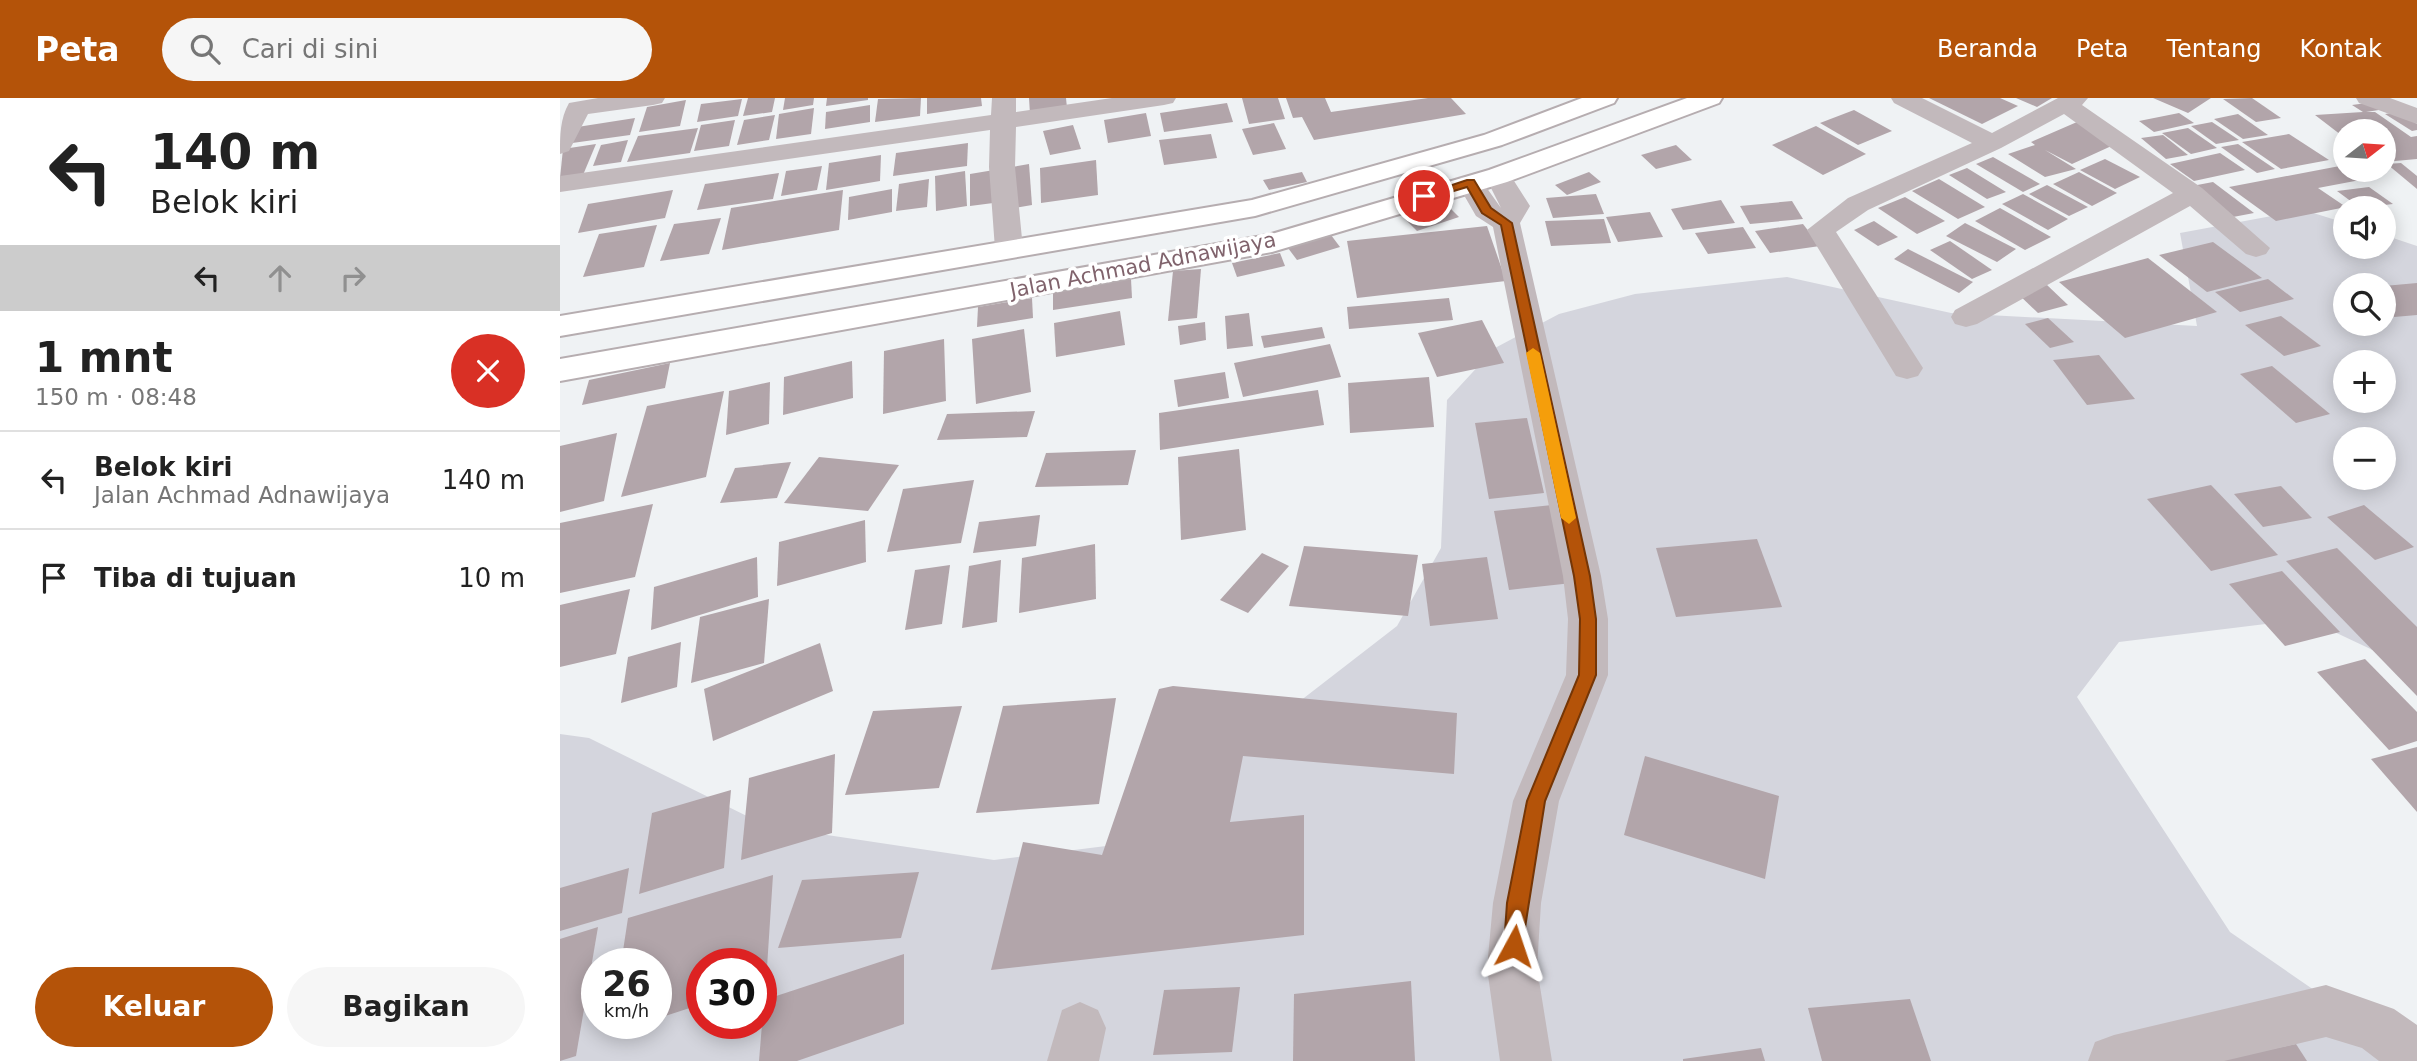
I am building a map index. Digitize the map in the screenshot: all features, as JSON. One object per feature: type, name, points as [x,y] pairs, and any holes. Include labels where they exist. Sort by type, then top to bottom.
[{"type":"main road","name":"Jalan Achmad Adnawijaya","points":[[560,326],[1255,208],[1493,140],[1605,98]]},
{"type":"main road","name":"Jalan Achmad Adnawijaya","points":[[560,370],[1259,246],[1484,179],[1710,98]]},
{"type":"street","points":[[560,146],[587,101],[653,98]]},
{"type":"street","points":[[560,184],[1005,109],[1164,98]]},
{"type":"street","points":[[1903,98],[1992,143]]},
{"type":"street","points":[[2368,98],[2417,117]]},
{"type":"street","points":[[1907,368],[1821,230],[1858,204],[1992,143],[2070,101],[2193,194],[2256,248]]},
{"type":"street","points":[[1005,109],[1002,167],[1009,249]]},
{"type":"street","points":[[1484,179],[1486,210],[1506,223],[1582,576],[1588,619],[1587,675],[1536,801],[1517,903],[1512,968],[1526,1061]]},
{"type":"street","points":[[1966,317],[2193,194]]},
{"type":"street","points":[[2114,1061],[2326,1011],[2376,1027],[2417,1056]]},
{"type":"shaded area","points":[[2304,210],[2333,219],[2333,259],[2396,259],[2396,239],[2417,246],[2417,671],[2307,619],[2119,642],[2077,697],[2230,932],[2417,1061],[560,1061],[560,734],[589,738],[767,826],[994,860],[1114,845],[1397,626],[1441,548],[1447,400],[1495,348],[1559,314],[1635,294],[1787,277],[1951,313],[2197,326],[2180,233]]},
{"type":"building","points":[[748,98],[775,98],[772,112],[743,116]]},
{"type":"building","points":[[785,98],[814,98],[813,105],[783,110]]},
{"type":"building","points":[[827,98],[868,98],[868,100],[826,106]]},
{"type":"building","points":[[921,98],[920,116],[875,122],[878,99]]},
{"type":"building","points":[[927,98],[981,98],[982,106],[927,114]]},
{"type":"building","points":[[1029,98],[1066,98],[1067,108],[1030,114]]},
{"type":"building","points":[[1242,98],[1278,98],[1285,119],[1249,124]]},
{"type":"building","points":[[1286,98],[1325,98],[1331,112],[1428,98],[1451,98],[1466,114],[1314,140],[1302,117],[1293,118]]},
{"type":"building","points":[[1929,98],[2000,98],[2018,106],[1982,124]]},
{"type":"building","points":[[2016,98],[2052,98],[2037,107]]},
{"type":"building","points":[[2153,98],[2211,98],[2188,113]]},
{"type":"building","points":[[2252,98],[2281,118],[2256,122],[2223,99]]},
{"type":"building","points":[[742,99],[738,116],[697,122],[701,104]]},
{"type":"building","points":[[686,100],[680,126],[639,132],[647,107]]},
{"type":"building","points":[[2374,102],[2385,109],[2366,112],[2375,112],[2385,119],[2333,119],[2333,129],[2315,115],[2363,112],[2352,105]]},
{"type":"building","points":[[1227,103],[1233,122],[1164,132],[1160,113]]},
{"type":"building","points":[[870,105],[870,122],[825,129],[826,112]]},
{"type":"building","points":[[814,108],[811,134],[776,139],[779,114]]},
{"type":"building","points":[[1854,110],[1892,131],[1858,145],[1820,123]]},
{"type":"building","points":[[2398,112],[2417,124],[2417,130],[2412,131],[2385,114]]},
{"type":"building","points":[[1146,113],[1151,136],[1108,143],[1104,120]]},
{"type":"building","points":[[2179,113],[2194,123],[2154,132],[2139,121]]},
{"type":"building","points":[[2238,114],[2268,135],[2243,139],[2214,119]]},
{"type":"building","points":[[775,115],[769,140],[737,145],[744,120]]},
{"type":"building","points":[[635,118],[630,135],[565,144],[571,128]]},
{"type":"building","points":[[735,120],[729,146],[694,151],[701,125]]},
{"type":"building","points":[[2077,122],[2118,143],[2072,164],[2045,150],[2076,169],[2045,177],[2008,154],[2035,145],[2031,142]]},
{"type":"building","points":[[2212,122],[2239,140],[2216,144],[2191,126]]},
{"type":"building","points":[[1274,123],[1286,149],[1253,155],[1242,129]]},
{"type":"building","points":[[1073,125],[1081,149],[1050,155],[1043,131]]},
{"type":"building","points":[[1816,126],[1866,154],[1823,175],[1772,145]]},
{"type":"building","points":[[2396,127],[2411,137],[2417,136],[2417,159],[2396,161]]},
{"type":"building","points":[[698,128],[690,153],[627,162],[638,136]]},
{"type":"building","points":[[2188,128],[2217,148],[2191,154],[2162,133]]},
{"type":"building","points":[[1211,134],[1217,158],[1164,165],[1159,140]]},
{"type":"building","points":[[2289,134],[2329,160],[2281,169],[2242,142]]},
{"type":"building","points":[[2163,135],[2188,155],[2166,159],[2141,138]]},
{"type":"building","points":[[628,140],[621,162],[593,166],[601,145]]},
{"type":"building","points":[[968,143],[967,166],[893,176],[896,153]]},
{"type":"building","points":[[596,144],[583,175],[560,178],[563,149]]},
{"type":"building","points":[[2238,144],[2275,169],[2257,173],[2221,147]]},
{"type":"building","points":[[1676,145],[1692,160],[1656,169],[1641,155]]},
{"type":"building","points":[[2220,153],[2245,170],[2194,181],[2170,164]]},
{"type":"building","points":[[881,155],[880,181],[826,190],[829,163]]},
{"type":"building","points":[[1993,157],[2040,184],[2023,192],[1976,164]]},
{"type":"building","points":[[2105,159],[2140,177],[2115,189],[2080,170]]},
{"type":"building","points":[[1096,160],[1098,195],[1041,203],[1040,168]]},
{"type":"building","points":[[2396,163],[2401,163],[2417,176],[2417,189],[2396,172]]},
{"type":"building","points":[[1029,164],[1032,205],[1015,208],[1012,167]]},
{"type":"building","points":[[822,166],[817,190],[781,196],[786,171]]},
{"type":"building","points":[[2333,167],[2333,182],[2350,182],[2318,188],[2333,198],[2333,210],[2276,221],[2229,187]]},
{"type":"building","points":[[1967,168],[2006,192],[1987,199],[1949,175]]},
{"type":"building","points":[[1000,169],[1001,202],[970,206],[970,174]]},
{"type":"building","points":[[965,171],[967,206],[936,211],[935,176]]},
{"type":"building","points":[[1302,172],[1307,182],[1269,190],[1263,180]]},
{"type":"building","points":[[1589,172],[1601,182],[1567,195],[1555,185]]},
{"type":"building","points":[[2079,172],[2117,193],[2092,206],[2053,184]]},
{"type":"building","points":[[779,173],[773,199],[697,210],[705,184]]},
{"type":"building","points":[[929,179],[927,207],[896,211],[899,184]]},
{"type":"building","points":[[1939,179],[1985,207],[1958,219],[1912,191]]},
{"type":"building","points":[[2213,182],[2254,213],[2233,217],[2192,186]]},
{"type":"building","points":[[2047,185],[2088,207],[2069,216],[2029,194]]},
{"type":"building","points":[[2369,187],[2382,196],[2344,196],[2337,191]]},
{"type":"building","points":[[892,189],[892,212],[848,220],[849,197]]},
{"type":"building","points":[[673,190],[665,218],[578,233],[588,204]]},
{"type":"building","points":[[843,190],[839,230],[722,250],[731,208]]},
{"type":"building","points":[[1596,194],[1604,214],[1553,218],[1546,198]]},
{"type":"building","points":[[2023,194],[2068,219],[2048,230],[2002,204]]},
{"type":"building","points":[[1905,197],[1945,221],[1917,234],[1878,208]]},
{"type":"building","points":[[1442,200],[1459,217],[1417,231],[1401,215]]},
{"type":"building","points":[[1721,200],[1735,223],[1683,230],[1671,209]]},
{"type":"building","points":[[1792,201],[1803,219],[1750,224],[1740,206]]},
{"type":"building","points":[[2000,208],[2051,237],[2025,250],[1975,221]]},
{"type":"building","points":[[1650,212],[1663,237],[1618,242],[1606,217]]},
{"type":"building","points":[[721,218],[709,254],[660,261],[674,224]]},
{"type":"building","points":[[1604,219],[1611,243],[1551,246],[1545,221]]},
{"type":"building","points":[[1874,221],[1898,237],[1878,246],[1854,230]]},
{"type":"building","points":[[1965,223],[2016,249],[1997,262],[1946,236]]},
{"type":"building","points":[[1803,224],[1820,246],[1770,253],[1755,231]]},
{"type":"building","points":[[657,225],[644,267],[583,277],[599,234]]},
{"type":"building","points":[[1487,226],[1506,281],[1357,298],[1347,241]]},
{"type":"building","points":[[1743,227],[1756,248],[1708,254],[1695,233]]},
{"type":"building","points":[[1331,235],[1340,247],[1297,260],[1288,248]]},
{"type":"building","points":[[1950,241],[1992,270],[1972,279],[1930,250]]},
{"type":"building","points":[[2213,242],[2262,278],[2207,292],[2159,255]]},
{"type":"building","points":[[1908,249],[1973,282],[1959,293],[1894,259]]},
{"type":"building","points":[[1280,253],[1285,266],[1237,277],[1232,263]]},
{"type":"building","points":[[2148,258],[2217,312],[2125,338],[2059,282]]},
{"type":"building","points":[[1201,269],[1197,318],[1168,321],[1173,271]]},
{"type":"building","points":[[1131,279],[1132,298],[1053,310],[1053,291]]},
{"type":"building","points":[[2268,279],[2294,299],[2240,312],[2215,292]]},
{"type":"building","points":[[2417,283],[2417,315],[2396,317],[2396,285]]},
{"type":"building","points":[[2047,285],[2068,305],[2038,313],[2016,292]]},
{"type":"building","points":[[1032,298],[1033,318],[977,327],[978,307]]},
{"type":"building","points":[[1449,298],[1453,320],[1349,329],[1347,307]]},
{"type":"building","points":[[1120,311],[1125,345],[1056,357],[1054,323]]},
{"type":"building","points":[[1249,313],[1253,346],[1227,349],[1225,316]]},
{"type":"building","points":[[2281,316],[2321,346],[2284,356],[2245,325]]},
{"type":"building","points":[[2048,318],[2074,342],[2050,348],[2025,324]]},
{"type":"building","points":[[1482,320],[1504,363],[1437,377],[1418,333]]},
{"type":"building","points":[[1205,322],[1206,340],[1180,345],[1178,326]]},
{"type":"building","points":[[1322,327],[1325,338],[1264,348],[1261,336]]},
{"type":"building","points":[[1024,329],[1031,392],[976,404],[972,339]]},
{"type":"building","points":[[944,339],[946,401],[883,414],[884,351]]},
{"type":"building","points":[[1330,344],[1341,377],[1243,397],[1234,363]]},
{"type":"building","points":[[2099,355],[2135,399],[2087,405],[2053,360]]},
{"type":"building","points":[[852,361],[853,398],[783,415],[784,377]]},
{"type":"building","points":[[670,363],[665,388],[582,405],[589,380]]},
{"type":"building","points":[[2272,366],[2330,414],[2296,423],[2240,374]]},
{"type":"building","points":[[1225,372],[1229,398],[1178,407],[1174,380]]},
{"type":"building","points":[[1429,377],[1434,427],[1350,433],[1348,383]]},
{"type":"building","points":[[770,382],[769,424],[726,435],[729,391]]},
{"type":"building","points":[[1318,390],[1324,425],[1160,450],[1159,413]]},
{"type":"building","points":[[724,391],[706,477],[621,497],[647,406]]},
{"type":"building","points":[[1035,411],[1027,437],[937,440],[947,414]]},
{"type":"building","points":[[1527,418],[1544,493],[1489,499],[1475,423]]},
{"type":"building","points":[[617,433],[604,501],[560,512],[560,446]]},
{"type":"building","points":[[1239,449],[1246,530],[1181,540],[1178,457]]},
{"type":"building","points":[[1136,450],[1128,485],[1035,487],[1046,453]]},
{"type":"building","points":[[819,457],[899,465],[868,511],[784,503]]},
{"type":"building","points":[[791,462],[777,498],[720,503],[735,468]]},
{"type":"building","points":[[974,480],[961,543],[887,552],[903,489]]},
{"type":"building","points":[[2211,485],[2278,555],[2211,571],[2147,499]]},
{"type":"building","points":[[2281,486],[2312,518],[2263,527],[2234,494]]},
{"type":"building","points":[[653,504],[635,577],[560,593],[560,523]]},
{"type":"building","points":[[1552,505],[1572,583],[1509,590],[1494,511]]},
{"type":"building","points":[[2364,505],[2414,547],[2375,560],[2327,517]]},
{"type":"building","points":[[1040,515],[1036,546],[973,553],[979,522]]},
{"type":"building","points":[[865,520],[866,562],[777,586],[779,542]]},
{"type":"building","points":[[1757,539],[1782,607],[1676,617],[1656,548]]},
{"type":"building","points":[[1095,544],[1096,599],[1019,613],[1022,558]]},
{"type":"building","points":[[1304,546],[1418,555],[1408,616],[1289,606]]},
{"type":"building","points":[[2337,548],[2417,627],[2417,696],[2286,561]]},
{"type":"building","points":[[1262,553],[1289,566],[1248,613],[1220,600]]},
{"type":"building","points":[[757,557],[758,597],[651,630],[654,587]]},
{"type":"building","points":[[1487,557],[1498,619],[1430,626],[1422,564]]},
{"type":"building","points":[[1001,560],[997,622],[962,628],[969,566]]},
{"type":"building","points":[[950,565],[942,624],[905,630],[915,570]]},
{"type":"building","points":[[2282,571],[2340,632],[2285,646],[2229,584]]},
{"type":"building","points":[[630,589],[616,654],[560,667],[560,605]]},
{"type":"building","points":[[769,599],[764,663],[691,683],[700,617]]},
{"type":"building","points":[[681,642],[677,687],[621,703],[628,657]]},
{"type":"building","points":[[820,643],[833,691],[713,741],[704,689]]},
{"type":"building","points":[[2365,659],[2417,712],[2417,741],[2389,750],[2317,672]]},
{"type":"building","points":[[1173,686],[1457,713],[1454,774],[1243,756],[1230,822],[1304,815],[1304,935],[991,970],[1023,842],[1102,855],[1159,689]]},
{"type":"building","points":[[1116,698],[1099,804],[976,813],[1003,706]]},
{"type":"building","points":[[962,706],[939,788],[845,795],[873,711]]},
{"type":"building","points":[[2417,747],[2417,812],[2371,759]]},
{"type":"building","points":[[835,754],[832,833],[741,860],[749,778]]},
{"type":"building","points":[[1645,756],[1779,796],[1765,879],[1624,835]]},
{"type":"building","points":[[731,790],[724,868],[639,894],[652,813]]},
{"type":"building","points":[[629,868],[622,913],[560,931],[560,888]]},
{"type":"building","points":[[919,872],[901,938],[778,948],[802,880]]},
{"type":"building","points":[[773,875],[768,948],[686,948],[686,1009],[672,1014],[672,948],[623,948],[628,918]]},
{"type":"building","points":[[598,927],[594,948],[581,948],[581,1027],[576,1056],[560,1061],[560,939]]},
{"type":"building","points":[[904,954],[904,1024],[797,1061],[759,1061],[761,1039],[777,1039],[777,996]]},
{"type":"building","points":[[1411,981],[1415,1061],[1293,1061],[1294,994]]},
{"type":"building","points":[[1240,987],[1232,1052],[1153,1055],[1164,990]]},
{"type":"building","points":[[1910,999],[1931,1061],[1822,1061],[1808,1008]]},
{"type":"building","points":[[2296,1044],[2307,1061],[2214,1061]]},
{"type":"building","points":[[1761,1048],[1765,1061],[1683,1061],[1683,1059]]},
{"type":"slow traffic","points":[[1533,353],[1569,518]]},
{"type":"route","points":[[1424,196],[1471,183],[1486,210],[1506,223],[1582,576],[1588,619],[1587,675],[1536,801],[1517,903],[1514,946]]}]
